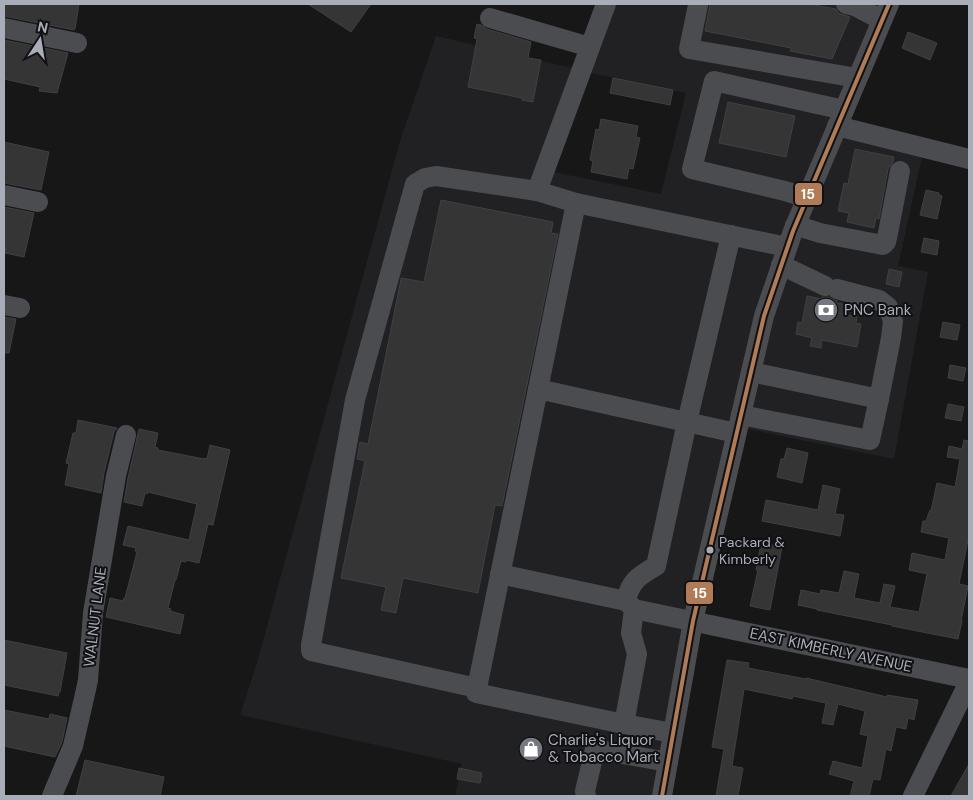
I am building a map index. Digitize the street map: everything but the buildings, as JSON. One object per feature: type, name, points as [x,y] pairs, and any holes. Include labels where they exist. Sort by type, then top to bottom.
[{"type":"street","points":[[537,191],[606,4]]},
{"type":"street","points":[[662,796],[693,621],[764,316],[795,225],[885,12],[846,4]]},
{"type":"street","points":[[698,5],[689,49],[857,78]]},
{"type":"street","points":[[490,18],[590,47]]},
{"type":"street","points":[[4,28],[78,44]]},
{"type":"street","points":[[807,198],[692,169],[714,81],[841,118],[969,159]]},
{"type":"street","points":[[795,225],[820,233],[882,244],[886,242],[900,171]]},
{"type":"street","points":[[477,688],[311,651],[355,400],[416,184],[426,178],[436,176],[537,191],[576,203],[731,235],[784,256],[831,288],[880,300],[888,307],[893,321],[870,440],[738,424],[687,422],[538,389]]},
{"type":"street","points":[[4,195],[38,202]]},
{"type":"street","points":[[576,203],[476,693],[673,733]]},
{"type":"street","points":[[624,724],[637,654],[632,632],[628,590],[638,577],[656,566],[687,422],[731,235]]},
{"type":"street","points":[[751,372],[879,399]]},
{"type":"street","name":"WALNUT LANE","points":[[52,796],[73,746],[88,680],[93,612],[116,476],[126,434]]},
{"type":"street","name":"EAST KIMBERLY AVENUE","points":[[500,574],[693,621],[969,681]]},
{"type":"street","points":[[913,796],[969,681]]},
{"type":"street","points":[[586,796],[585,791],[595,749],[668,762]]},
{"type":"shaded area","points":[[606,4],[889,4],[837,125],[924,148],[898,266],[928,272],[894,459],[738,427],[662,796],[455,796],[462,764],[240,715],[257,663],[400,141],[436,36],[581,70]],"holes":[[[581,71],[686,93],[661,194],[544,170]]]},
{"type":"transit line","name":"15","points":[[662,796],[693,621],[764,316],[793,231],[889,4]]},
{"type":"place","name":"PNC Bank","points":[[826,310]]},
{"type":"place","name":"Packard & Kimberly","points":[[710,550]]},
{"type":"place","name":"Charlie's Liquor & Tobacco Mart","points":[[531,749]]}]
